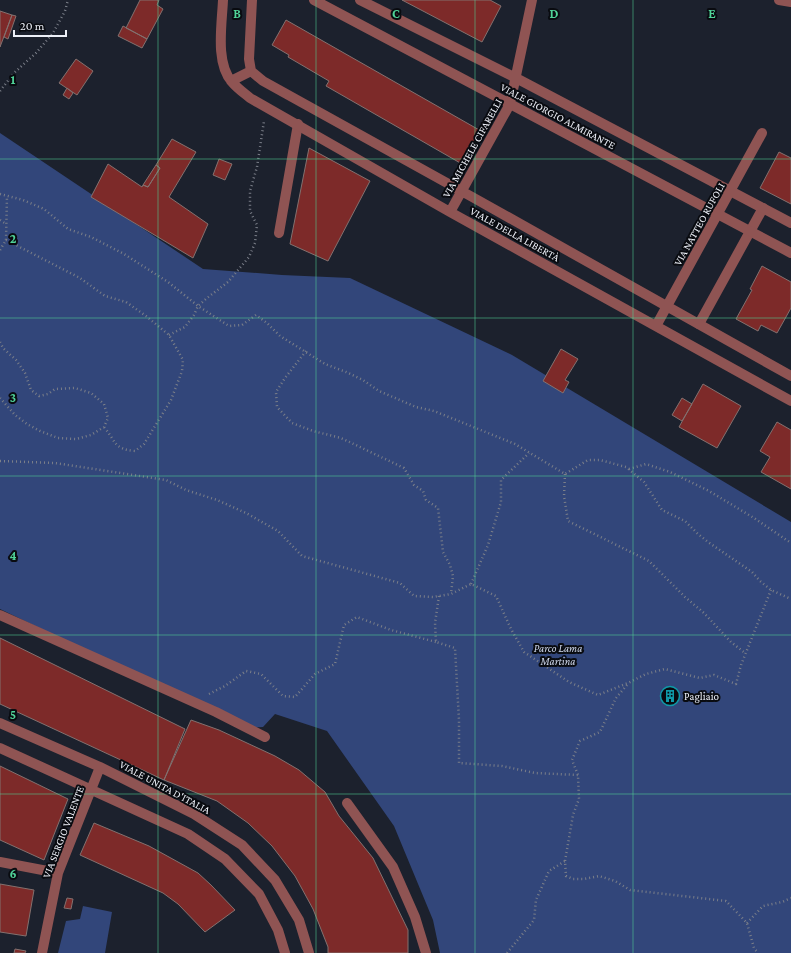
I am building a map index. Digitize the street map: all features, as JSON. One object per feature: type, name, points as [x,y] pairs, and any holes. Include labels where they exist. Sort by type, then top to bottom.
[{"type":"street","points":[[223,0],[221,46],[222,64],[231,81],[251,71],[249,59],[252,0]]},
{"type":"street","name":"VIALE GIORGIO ALMIRANTE","points":[[314,0],[791,253]]},
{"type":"street","name":"VIALE GIORGIO ALMIRANTE","points":[[360,0],[516,78],[791,223]]},
{"type":"street","name":"VIA MICHELE CIFARELLI","points":[[450,212],[510,104],[532,0]]},
{"type":"street","points":[[779,0],[791,2]]},
{"type":"street","name":"VIALE DELLA LIBERTÀ","points":[[251,71],[263,81],[791,376]]},
{"type":"street","name":"VIALE DELLA LIBERTÀ","points":[[231,81],[250,98],[450,212],[791,401]]},
{"type":"street","points":[[278,233],[298,124]]},
{"type":"street","name":"VIA NATTEO RUFOLI","points":[[656,326],[762,134]]},
{"type":"street","points":[[699,324],[763,208]]},
{"type":"street","points":[[0,615],[216,712],[265,737]]},
{"type":"street","name":"VIALE UNITA D'ITALIA","points":[[0,724],[100,767],[194,814],[242,845],[275,880],[299,920],[309,953]]},
{"type":"street","points":[[0,748],[188,834],[225,859],[260,894],[278,930],[285,953]]},
{"type":"street","name":"VIA SERGIO VALENTE","points":[[42,953],[58,873],[100,767]]},
{"type":"street","points":[[347,804],[393,867],[415,917],[426,953]]},
{"type":"street","points":[[0,862],[58,873]]},
{"type":"path","points":[[0,91],[14,73],[36,53],[53,33],[65,11],[68,0]]},
{"type":"path","points":[[169,335],[185,327],[194,315],[198,306],[228,282],[249,257],[255,243],[257,225],[250,211],[250,191],[257,167],[267,107]]},
{"type":"path","points":[[0,194],[23,200],[44,209],[68,229],[91,237],[113,248],[168,282],[198,306],[229,326],[242,325],[256,315],[267,322],[280,336],[325,364],[363,380],[379,391],[416,407],[434,411],[515,444],[565,474]]},
{"type":"path","points":[[0,250],[6,240],[7,196]]},
{"type":"path","points":[[0,220],[6,224]]},
{"type":"path","points":[[6,240],[80,278],[105,296],[126,302],[169,335],[183,360],[182,371],[171,400],[144,444],[135,451],[124,450],[115,445],[104,427]]},
{"type":"path","points":[[0,342],[3,348],[16,360],[25,373],[31,390],[39,396],[48,394],[55,389],[76,388],[91,393],[104,404],[108,418],[104,427],[91,435],[76,439],[58,438],[27,424],[0,398]]},
{"type":"path","points":[[306,352],[276,392],[277,407],[292,423],[313,431],[341,438],[404,468],[414,485],[423,491],[426,500],[438,508],[443,552],[450,565],[453,576],[451,594]]},
{"type":"path","points":[[0,461],[55,463],[166,480],[186,490],[217,500],[246,513],[278,531],[302,556],[400,583],[414,596],[433,597],[451,594],[471,584],[488,545],[501,502],[501,480],[529,453]]},
{"type":"path","points":[[565,474],[588,460],[600,460],[626,467],[644,482],[662,510],[686,521],[708,542],[752,572],[771,590],[791,599]]},
{"type":"path","points":[[629,469],[646,464],[670,472],[709,491],[754,518],[791,543]]},
{"type":"path","points":[[565,474],[564,496],[568,521],[649,561],[685,597],[704,612],[731,642],[745,653]]},
{"type":"path","points":[[471,584],[496,596],[511,629],[524,652],[569,682],[598,695],[646,674],[665,668],[700,678],[714,675],[736,684],[745,653],[771,590]]},
{"type":"path","points":[[436,642],[435,623],[439,596]]},
{"type":"path","points":[[206,696],[225,686],[246,671],[261,674],[283,696],[295,697],[316,674],[335,664],[344,625],[358,617],[391,630],[455,648],[459,720],[459,763],[502,766],[535,773],[578,775]]},
{"type":"path","points":[[628,683],[616,698],[600,732],[580,741],[572,760],[578,775],[580,799],[572,815],[565,861],[566,876],[573,879],[584,879],[599,876],[615,881],[630,890],[726,901],[747,923],[754,948],[758,953]]},
{"type":"path","points":[[507,953],[534,920],[536,900],[549,871],[565,861]]},
{"type":"path","points":[[747,923],[763,906],[782,902],[791,898]]},
{"type":"green space","name":"Parco Lama Martina","points":[[0,133],[203,269],[350,278],[512,355],[791,522],[791,953],[440,953],[433,920],[394,826],[327,731],[275,714],[263,727],[247,728],[0,609]]},
{"type":"green space","points":[[83,906],[112,912],[105,953],[58,953],[66,921],[80,919]]},
{"type":"building","points":[[140,0],[159,0],[157,5],[163,9],[147,39],[126,28]]},
{"type":"building","points":[[402,0],[490,0],[501,6],[482,42]]},
{"type":"building","points":[[0,11],[12,15],[0,47]]},
{"type":"building","points":[[12,15],[16,16],[8,39],[4,37]]},
{"type":"building","points":[[286,20],[481,131],[462,164],[326,86],[329,81],[288,57],[289,55],[272,45]]},
{"type":"building","points":[[123,26],[147,39],[142,48],[118,36]]},
{"type":"building","points":[[76,59],[93,71],[77,95],[59,83]]},
{"type":"building","points":[[67,88],[73,93],[69,99],[63,95]]},
{"type":"building","points":[[172,139],[196,152],[169,197],[208,224],[193,258],[91,197],[108,164],[142,187],[143,185],[148,187],[160,168],[156,165]]},
{"type":"building","points":[[309,148],[370,181],[328,261],[290,244]]},
{"type":"building","points":[[779,152],[791,158],[791,204],[760,188]]},
{"type":"building","points":[[219,159],[232,164],[225,180],[213,175]]},
{"type":"building","points":[[156,165],[160,168],[148,187],[143,185]]},
{"type":"building","points":[[762,266],[791,282],[791,308],[777,333],[761,325],[758,331],[736,319],[752,290],[750,289]]},
{"type":"building","points":[[561,349],[578,359],[565,380],[569,382],[563,393],[543,381]]},
{"type":"building","points":[[703,384],[741,406],[717,448],[679,427]]},
{"type":"building","points":[[682,398],[692,404],[682,421],[672,415]]},
{"type":"building","points":[[777,422],[791,430],[791,489],[761,472],[770,457],[760,451]]},
{"type":"building","points":[[0,638],[185,729],[164,780],[0,704]]},
{"type":"building","name":"Pagliaio","points":[[672,689],[675,690],[675,700],[668,701],[665,700],[664,693],[665,690]]},
{"type":"building","points":[[191,720],[219,730],[275,756],[299,770],[325,792],[339,816],[373,858],[408,930],[408,953],[328,953],[328,947],[313,909],[295,876],[272,846],[248,823],[217,801],[164,780]]},
{"type":"building","points":[[0,766],[68,799],[44,860],[0,840]]},
{"type":"building","points":[[94,823],[149,846],[198,873],[235,910],[205,932],[178,904],[163,893],[80,855]]},
{"type":"building","points":[[0,884],[34,890],[26,936],[0,932]]},
{"type":"building","points":[[67,898],[73,899],[71,909],[64,908]]},
{"type":"building","points":[[15,949],[26,951],[25,953],[14,953]]},
{"type":"place","name":"Pagliaio","points":[[670,696]]}]
